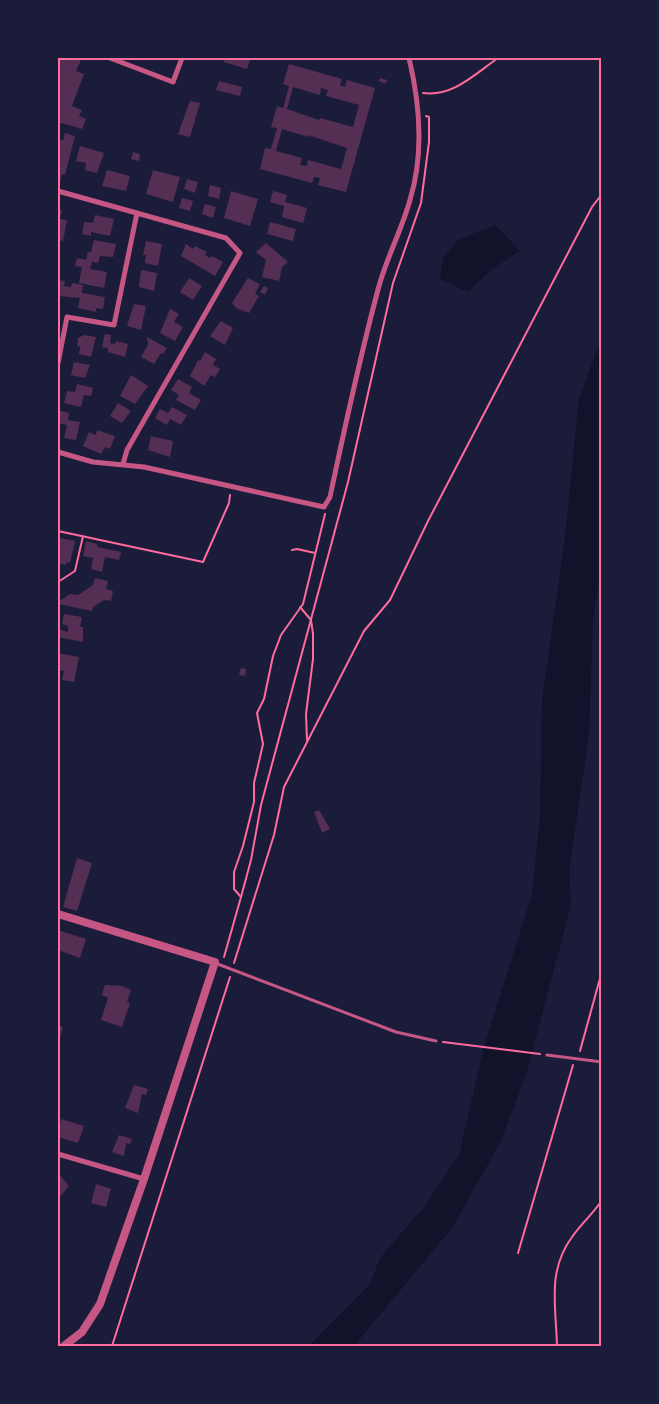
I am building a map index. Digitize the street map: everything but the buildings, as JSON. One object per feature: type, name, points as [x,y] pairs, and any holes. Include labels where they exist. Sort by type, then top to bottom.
[{"type":"street","points":[[110,58],[173,82],[182,58]]},
{"type":"street","points":[[58,452],[93,462],[123,464],[324,506],[330,497],[360,357],[380,283],[411,199],[417,163],[420,112],[409,58]]},
{"type":"street","points":[[58,191],[226,238],[240,253],[127,450],[123,464]]},
{"type":"street","points":[[58,363],[67,317],[114,325],[136,213]]},
{"type":"street","points":[[58,914],[218,964],[100,1304],[82,1332],[64,1346]]},
{"type":"street","points":[[58,1154],[144,1179]]},
{"type":"lane","points":[[218,964],[233,968],[396,1032],[436,1041]]},
{"type":"lane","points":[[547,1055],[602,1062]]},
{"type":"path","points":[[417,92],[435,94],[446,92],[498,58]]},
{"type":"path","points":[[218,964],[241,897],[251,860],[261,804],[348,482],[394,283],[420,203],[429,142],[428,117],[420,112]]},
{"type":"path","points":[[112,1346],[274,835],[284,787],[364,631],[390,600],[433,512],[592,207],[602,194]]},
{"type":"path","points":[[58,531],[203,562],[229,503],[231,487]]},
{"type":"path","points":[[241,897],[234,889],[234,872],[243,846],[254,802],[254,783],[263,744],[257,713],[264,699],[273,656],[281,636],[300,607],[326,516],[324,506]]},
{"type":"path","points":[[58,582],[75,571],[84,536]]},
{"type":"path","points":[[292,550],[297,549],[315,553]]},
{"type":"path","points":[[300,607],[311,620],[313,659],[306,714],[307,742]]},
{"type":"path","points":[[518,1252],[602,971]]},
{"type":"path","points":[[436,1041],[547,1055]]},
{"type":"path","points":[[557,1346],[555,1270],[558,1258],[573,1235],[602,1200]]},
{"type":"shaded area","points":[[495,225],[520,251],[491,270],[468,292],[440,279],[443,258],[459,239]]},
{"type":"shaded area","points":[[601,340],[602,562],[593,619],[589,734],[569,871],[571,905],[526,1075],[500,1143],[452,1228],[354,1346],[309,1346],[370,1284],[380,1258],[424,1207],[459,1155],[485,1043],[532,895],[540,816],[542,701],[565,537],[579,398]]}]
